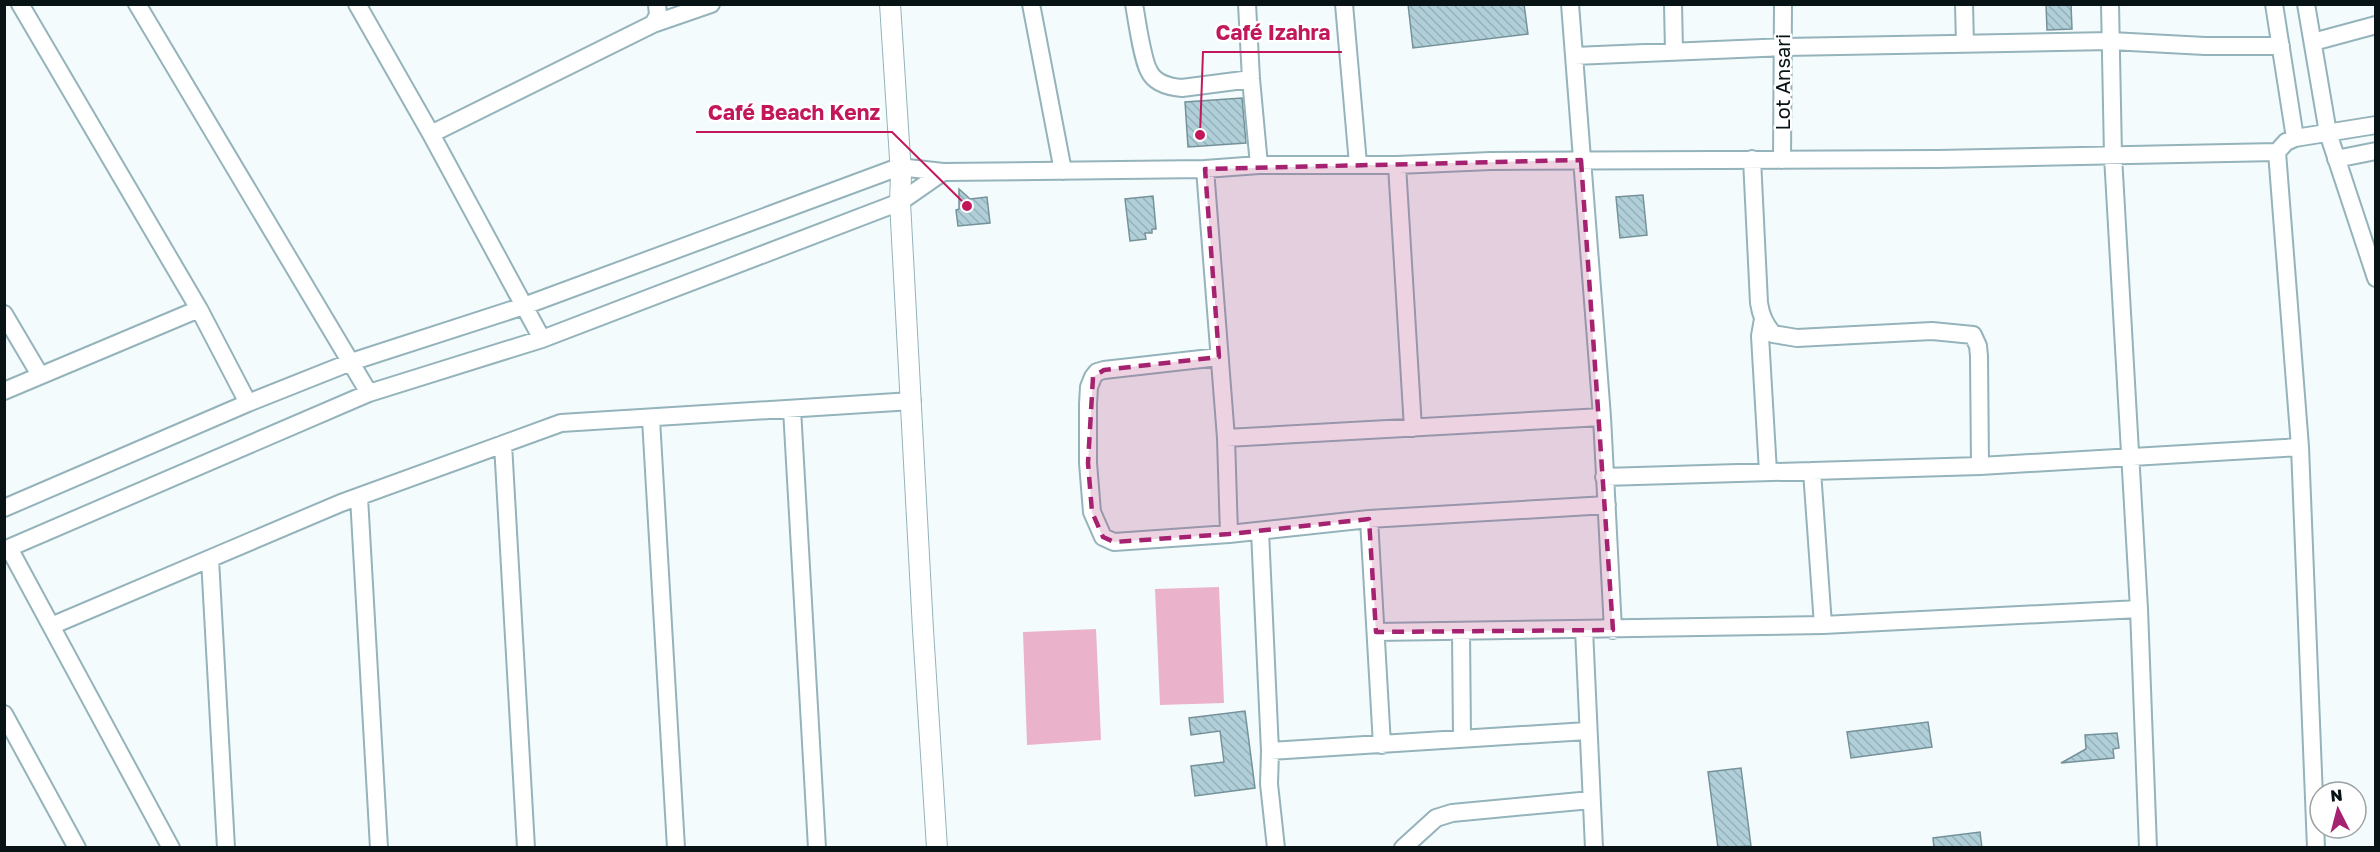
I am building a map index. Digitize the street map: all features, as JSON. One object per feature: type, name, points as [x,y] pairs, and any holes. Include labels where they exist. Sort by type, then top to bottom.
[{"type":"street","points":[[20,4],[199,309],[248,404]]},
{"type":"street","points":[[137,4],[369,393]]},
{"type":"street","points":[[653,24],[658,15],[657,4]]},
{"type":"street","points":[[431,134],[653,24],[711,4]]},
{"type":"street","points":[[890,4],[901,174],[900,202],[923,630],[937,848]]},
{"type":"street","points":[[1031,4],[1063,171]]},
{"type":"street","points":[[1134,4],[1149,71],[1157,81],[1182,88],[1251,79]]},
{"type":"street","points":[[1247,4],[1259,165]]},
{"type":"street","points":[[1344,4],[1358,165]]},
{"type":"street","points":[[1570,4],[1602,417],[1613,630]]},
{"type":"street","points":[[1673,4],[1674,51]]},
{"type":"street","name":"Lot Ansari","points":[[1782,160],[1783,4]]},
{"type":"street","points":[[1964,4],[1965,44]]},
{"type":"street","points":[[2110,4],[2113,156],[2139,609],[2148,848]]},
{"type":"street","points":[[2274,4],[2295,138]]},
{"type":"street","points":[[2306,4],[2328,133],[2376,278]]},
{"type":"street","points":[[357,5],[431,134],[542,339]]},
{"type":"street","points":[[2313,42],[2376,25]]},
{"type":"street","points":[[1574,56],[1784,47],[2110,41],[2205,46],[2281,46]]},
{"type":"street","points":[[2316,848],[2300,447],[2277,152],[2286,142],[2295,138],[2376,125]]},
{"type":"street","points":[[2336,159],[2376,151]]},
{"type":"street","points":[[4,508],[351,362],[524,306],[899,167],[943,172],[1063,171],[1205,169],[1259,165],[2113,156],[2277,152]]},
{"type":"street","points":[[1752,159],[1759,303],[1762,319],[1760,336],[1767,472]]},
{"type":"street","points":[[1397,165],[1413,428]]},
{"type":"street","points":[[1205,169],[1226,438],[1229,534]]},
{"type":"street","points":[[171,848],[7,549],[369,393],[542,339],[900,202],[943,172]]},
{"type":"street","points":[[4,391],[199,309]]},
{"type":"street","points":[[4,314],[40,375]]},
{"type":"street","points":[[1762,319],[1773,334],[1789,337],[1932,331],[1973,335],[1979,356],[1980,466]]},
{"type":"street","points":[[1219,357],[1097,372],[1089,387],[1088,463],[1092,512],[1103,537],[1114,542],[1229,534],[1370,519],[1607,506]]},
{"type":"street","points":[[51,626],[359,497],[561,423],[912,401]]},
{"type":"street","points":[[792,409],[817,848]]},
{"type":"street","points":[[1226,438],[1602,417]]},
{"type":"street","points":[[651,419],[676,848]]},
{"type":"street","points":[[503,444],[526,848]]},
{"type":"street","points":[[1604,477],[1980,466],[2129,459],[2300,447]]},
{"type":"street","points":[[1812,471],[1823,625]]},
{"type":"street","points":[[359,497],[379,848]]},
{"type":"street","points":[[1370,519],[1382,745]]},
{"type":"street","points":[[1260,531],[1270,751],[1269,784],[1276,848]]},
{"type":"street","points":[[210,559],[226,848]]},
{"type":"street","points":[[1376,632],[1823,625],[2139,609]]},
{"type":"street","points":[[1584,629],[1594,848]]},
{"type":"street","points":[[1461,630],[1462,739]]},
{"type":"street","points":[[4,714],[77,848]]},
{"type":"street","points":[[1270,751],[1587,730]]},
{"type":"street","points":[[1403,848],[1436,818],[1452,813],[1591,800]]},
{"type":"highlighted area","points":[[1581,160],[1613,630],[1376,632],[1369,519],[1229,534],[1114,542],[1103,537],[1092,512],[1088,463],[1093,377],[1104,370],[1219,357],[1205,169]]},
{"type":"shaded area","points":[[1219,587],[1224,703],[1160,705],[1155,589]]},
{"type":"shaded area","points":[[1096,629],[1101,740],[1027,745],[1023,632]]},
{"type":"building","points":[[1408,4],[1524,4],[1528,34],[1413,48]]},
{"type":"building","points":[[2046,4],[2071,4],[2072,29],[2047,30]]},
{"type":"building","points":[[1242,98],[1246,143],[1188,147],[1185,102]]},
{"type":"building","points":[[959,189],[970,199],[987,197],[990,223],[958,226],[956,210],[959,209]]},
{"type":"building","points":[[1643,195],[1647,235],[1620,238],[1616,197]]},
{"type":"building","points":[[1153,196],[1156,229],[1152,229],[1152,233],[1145,233],[1146,239],[1130,241],[1125,199]]},
{"type":"building","points":[[1245,711],[1255,788],[1195,796],[1191,766],[1224,762],[1220,731],[1191,735],[1189,718]]},
{"type":"building","points":[[1928,722],[1932,747],[1851,758],[1847,732]]},
{"type":"building","points":[[2117,733],[2119,748],[2113,749],[2114,758],[2061,763],[2086,749],[2085,735]]},
{"type":"building","points":[[1741,768],[1751,846],[1718,848],[1708,772]]},
{"type":"building","points":[[1980,832],[1982,848],[1934,848],[1933,838]]},
{"type":"place","name":"Café Izahra","points":[[1200,135]]},
{"type":"place","name":"Café Beach Kenz","points":[[967,206]]}]
